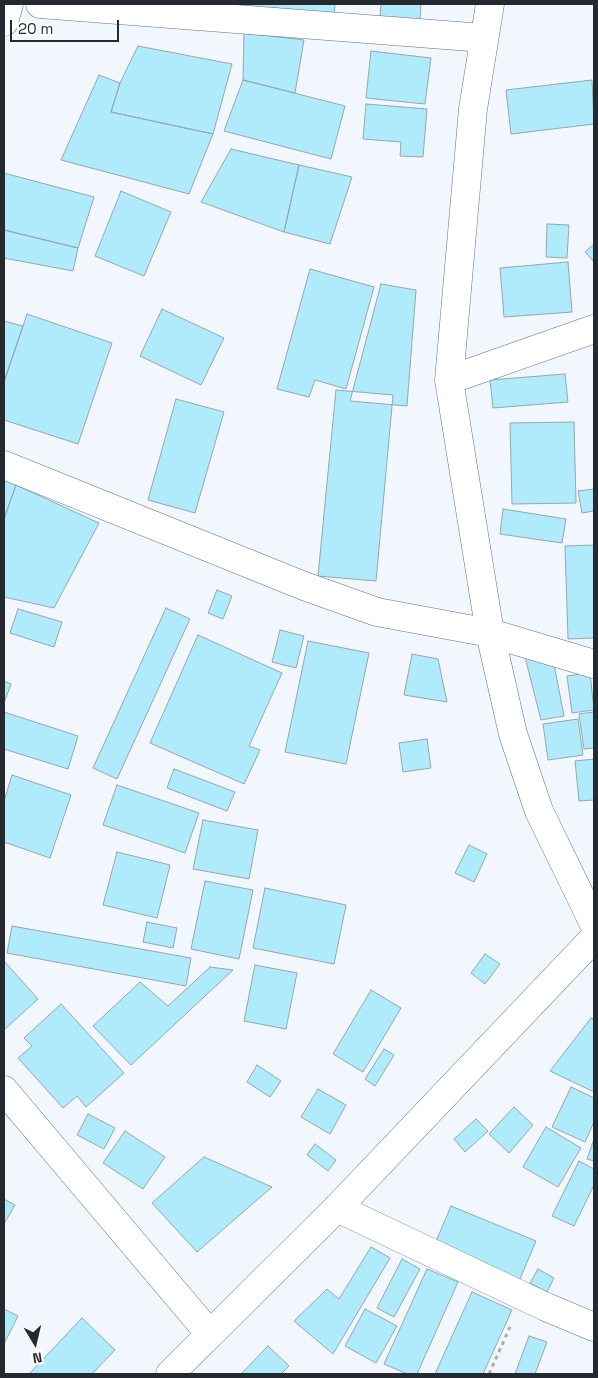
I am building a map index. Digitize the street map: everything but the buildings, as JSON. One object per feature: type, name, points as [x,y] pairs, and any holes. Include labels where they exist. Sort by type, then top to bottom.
[{"type":"street","points":[[4,22],[9,4]]},
{"type":"street","points":[[40,4],[484,38]]},
{"type":"street","points":[[490,4],[473,109],[449,380],[490,633],[513,734],[539,811],[594,924]]},
{"type":"street","points":[[449,380],[594,329]]},
{"type":"street","points":[[4,465],[304,586],[377,612],[490,633],[594,664]]},
{"type":"street","points":[[170,1374],[336,1208],[594,938]]},
{"type":"street","points":[[4,1090],[209,1333]]},
{"type":"street","points":[[336,1208],[524,1295],[546,1308],[594,1327]]},
{"type":"path","points":[[489,1374],[524,1295]]}]
